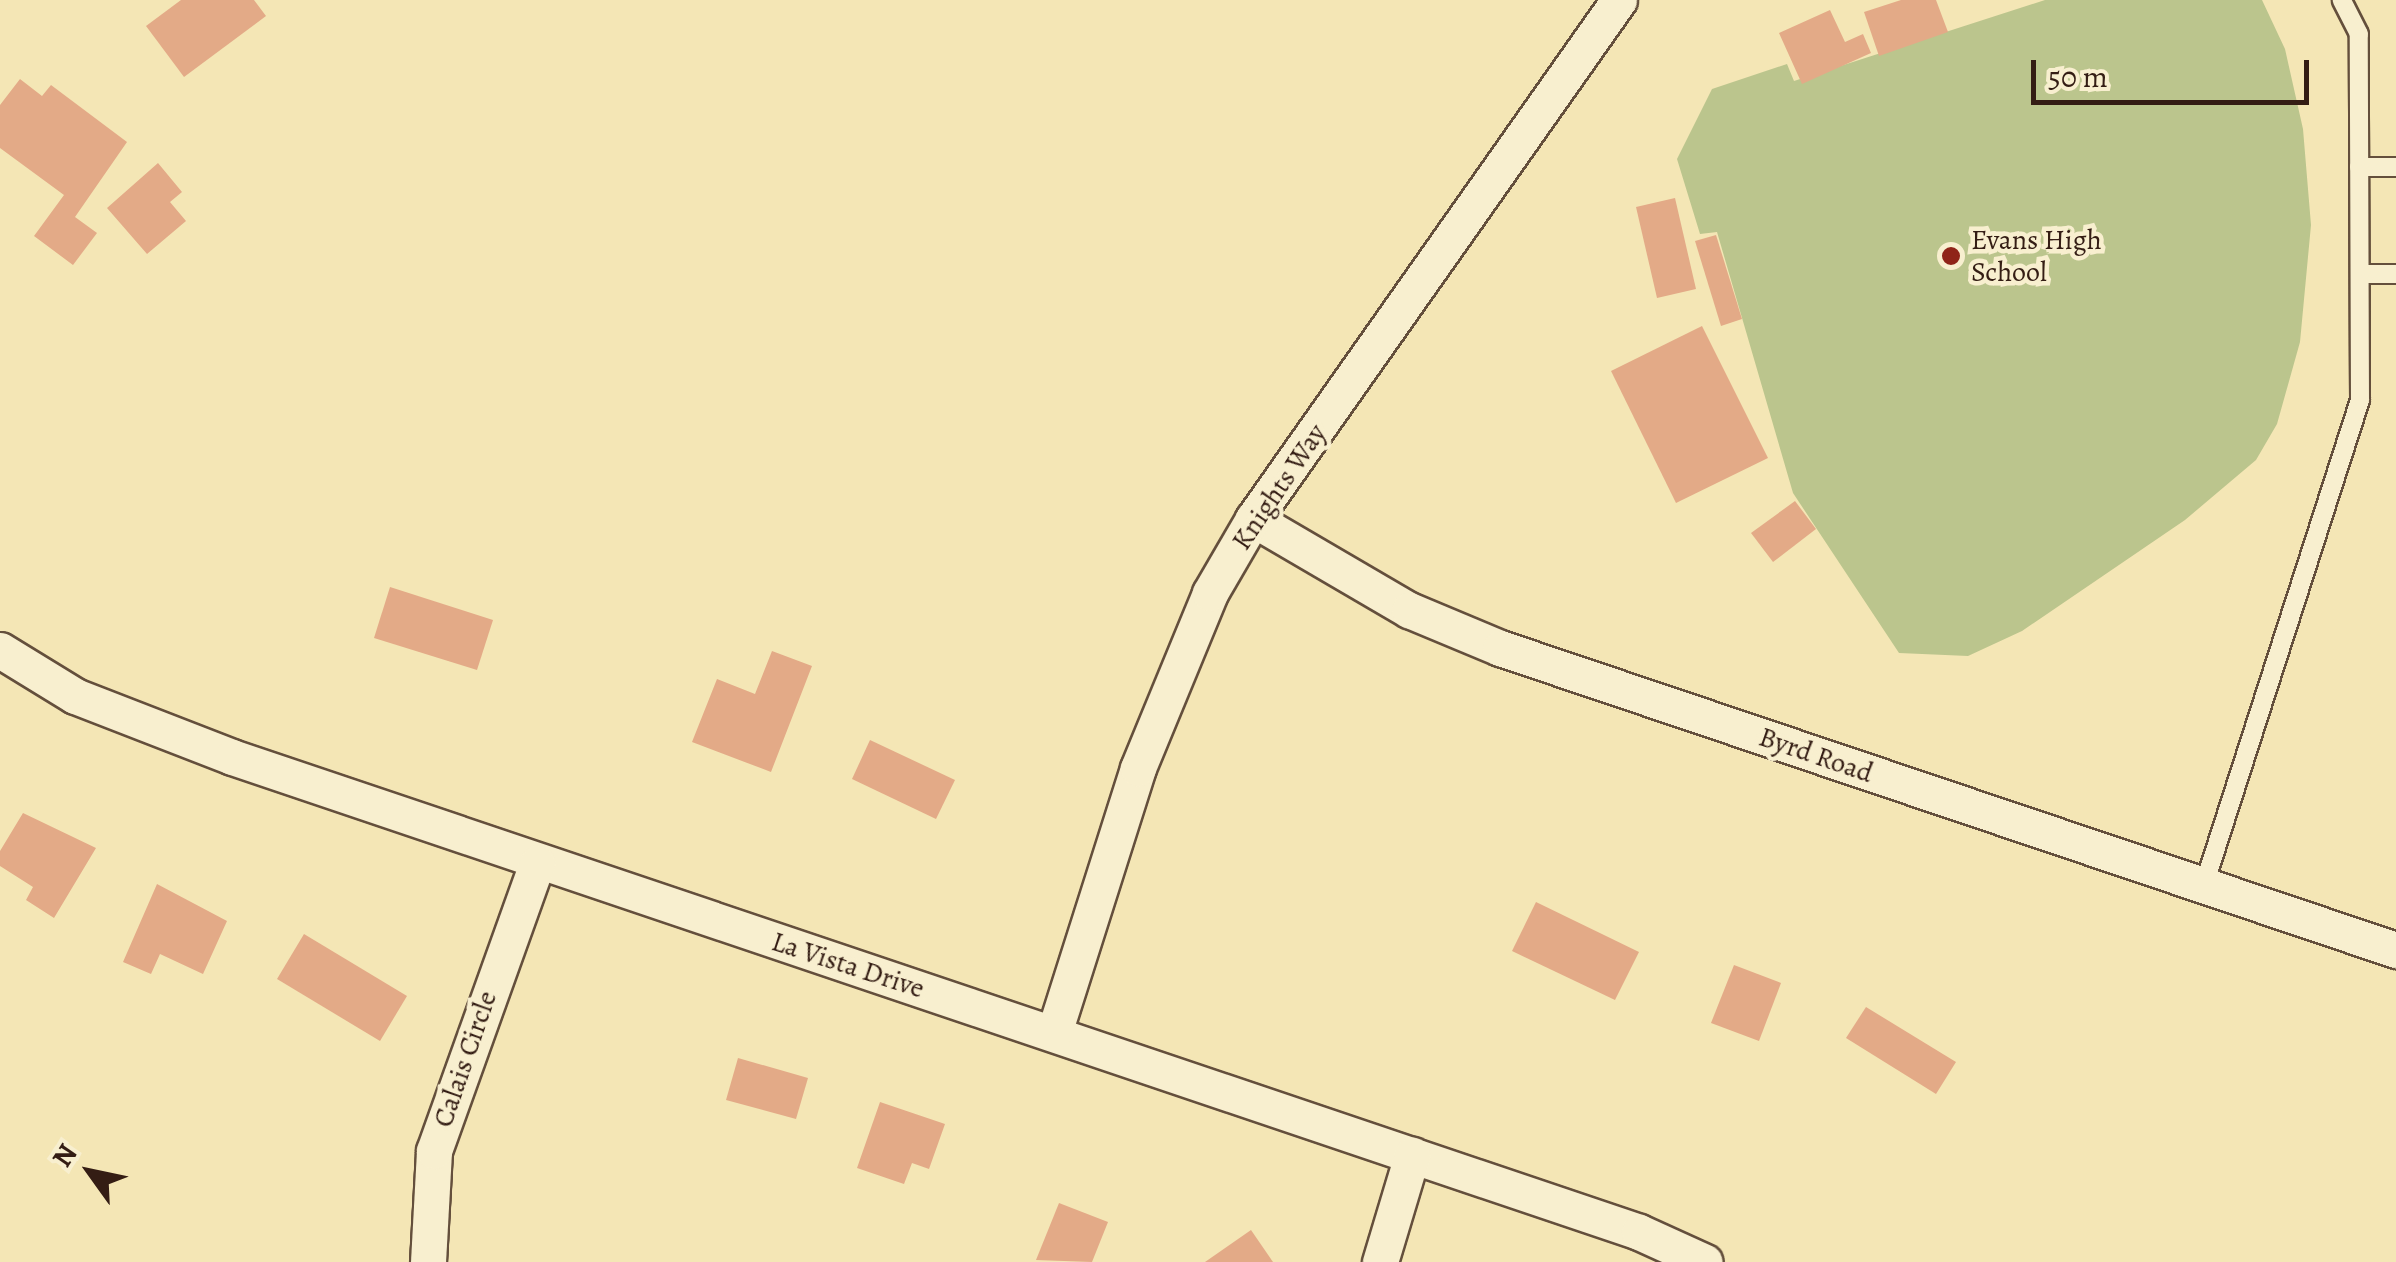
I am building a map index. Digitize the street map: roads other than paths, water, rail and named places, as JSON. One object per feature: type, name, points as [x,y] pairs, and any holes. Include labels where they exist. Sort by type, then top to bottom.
[{"type":"street","name":"Knights Way","points":[[1054,1033],[1174,670],[1253,519],[1619,0]]},
{"type":"street","name":"Byrd Road","points":[[1253,519],[1410,610],[1500,648],[2396,950]]},
{"type":"street","name":"La Vista Drive","points":[[0,650],[92,702],[536,862],[1639,1232],[1705,1262]]},
{"type":"street","name":"Calais Circle","points":[[428,1262],[434,1150],[536,862]]},
{"type":"street","points":[[1380,1262],[1412,1155]]},
{"type":"lane","points":[[2204,886],[2360,400],[2359,34],[2342,0]]},
{"type":"lane","points":[[2360,167],[2396,167]]},
{"type":"lane","points":[[2360,274],[2396,274]]},
{"type":"place","name":"Evans High School","points":[[1951,256]]}]
